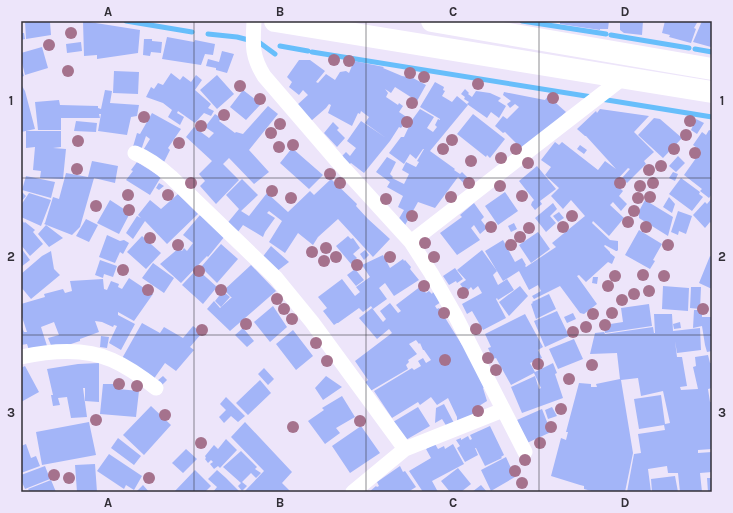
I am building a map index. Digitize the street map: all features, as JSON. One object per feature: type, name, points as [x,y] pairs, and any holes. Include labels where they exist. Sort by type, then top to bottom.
[{"type":"main road","points":[[275,21],[712,92]]},
{"type":"main road","points":[[432,21],[712,69]]},
{"type":"street","points":[[254,21],[253,49],[256,64],[264,76],[338,162],[411,242],[455,315],[525,452]]},
{"type":"street","points":[[411,242],[624,77]]},
{"type":"street","points":[[135,153],[146,157],[171,177],[276,278],[312,322],[405,449]]},
{"type":"street","points":[[21,357],[60,352],[89,354],[110,359],[124,366],[156,388]]},
{"type":"street","points":[[353,492],[405,449],[503,410]]},
{"type":"building","points":[[25,21],[50,22],[51,35],[26,39]]},
{"type":"building","points":[[83,21],[140,30],[138,53],[97,59],[97,55],[84,56]]},
{"type":"building","points":[[560,21],[609,21],[608,29],[600,30],[560,24]]},
{"type":"building","points":[[620,21],[643,21],[642,35],[624,33],[620,30]]},
{"type":"building","points":[[665,21],[698,21],[694,28],[696,29],[691,43],[669,37],[670,35],[662,33]]},
{"type":"building","points":[[702,21],[712,21],[711,47],[693,42]]},
{"type":"building","points":[[21,33],[24,33],[25,39],[21,40]]},
{"type":"building","points":[[167,37],[215,44],[213,55],[205,54],[201,65],[162,59]]},
{"type":"building","points":[[144,39],[152,39],[152,41],[162,42],[161,53],[151,52],[150,56],[143,55]]},
{"type":"building","points":[[81,42],[82,51],[67,53],[66,44]]},
{"type":"building","points":[[42,47],[48,68],[25,75],[21,53]]},
{"type":"building","points":[[222,51],[234,54],[227,73],[216,70],[216,68],[206,66],[208,59],[219,62]]},
{"type":"building","points":[[299,60],[310,60],[325,71],[316,82],[318,83],[326,74],[335,80],[340,72],[346,71],[349,73],[354,61],[384,67],[383,68],[402,76],[413,78],[426,85],[417,101],[395,87],[391,93],[385,89],[388,93],[386,97],[398,105],[399,103],[403,106],[399,112],[408,118],[401,128],[399,127],[390,141],[364,173],[351,163],[347,166],[340,158],[346,152],[350,156],[356,148],[347,141],[361,121],[386,138],[365,123],[369,117],[361,111],[360,114],[358,113],[352,126],[328,113],[331,105],[329,104],[311,121],[297,105],[308,95],[303,90],[299,95],[289,87],[292,82],[287,77]]},
{"type":"building","points":[[21,66],[24,76],[21,77]]},
{"type":"building","points":[[114,71],[139,72],[138,94],[113,93]]},
{"type":"building","points":[[171,73],[180,80],[183,76],[191,82],[196,75],[202,80],[195,90],[211,104],[208,108],[214,111],[211,116],[204,113],[195,123],[178,111],[177,113],[184,117],[180,125],[168,117],[172,110],[163,103],[146,97],[151,87],[154,89],[158,83],[163,85]]},
{"type":"building","points":[[217,75],[234,94],[217,109],[200,90]]},
{"type":"building","points":[[435,82],[444,87],[443,90],[445,91],[442,96],[452,102],[457,96],[468,105],[430,151],[460,174],[462,172],[470,180],[465,185],[458,177],[435,208],[418,202],[404,227],[397,222],[404,210],[398,207],[403,196],[387,187],[390,182],[376,172],[387,157],[396,162],[390,174],[393,177],[392,178],[404,184],[409,174],[402,170],[406,162],[416,167],[419,162],[417,161],[424,149],[416,159],[410,154],[404,164],[389,153],[401,137],[404,137],[412,120],[420,109],[434,117],[427,128],[433,132],[437,127],[435,125],[438,119],[440,119],[420,107]]},
{"type":"building","points":[[22,86],[25,91],[35,129],[21,132],[21,87]]},
{"type":"building","points":[[465,89],[472,97],[476,91],[490,93],[501,98],[498,101],[506,106],[499,118],[491,112],[487,118],[467,104],[469,102],[464,99],[465,97],[461,94]]},
{"type":"building","points":[[105,90],[112,91],[110,103],[139,105],[137,116],[131,117],[127,135],[98,131],[101,114],[99,114],[100,118],[61,118],[61,130],[38,130],[35,102],[59,100],[60,105],[98,106],[98,108],[101,109]]},
{"type":"building","points":[[243,90],[261,104],[246,120],[230,107]]},
{"type":"building","points":[[504,92],[545,100],[548,96],[566,112],[523,150],[505,132],[503,133],[495,126],[503,116],[507,119],[519,107],[515,104],[510,108],[507,104],[511,101],[503,95]]},
{"type":"building","points":[[268,106],[278,114],[249,150],[269,172],[254,184],[229,158],[223,164],[239,180],[216,204],[200,186],[205,181],[199,174],[212,161],[186,137],[194,127],[209,138],[214,133],[205,127],[215,114],[221,118],[219,121],[235,133],[243,134]]},
{"type":"building","points":[[600,109],[649,116],[634,132],[654,152],[644,161],[646,164],[627,183],[622,178],[630,169],[628,168],[614,183],[623,191],[619,196],[627,204],[621,211],[613,202],[610,205],[624,218],[609,236],[593,221],[592,223],[610,240],[618,241],[618,250],[616,251],[605,245],[604,246],[615,257],[612,264],[608,262],[586,282],[579,275],[577,276],[597,304],[584,314],[580,313],[560,286],[534,299],[532,296],[541,291],[538,285],[529,290],[519,271],[503,281],[485,251],[503,240],[515,262],[522,258],[526,267],[556,247],[552,243],[585,216],[571,200],[563,209],[551,196],[559,188],[545,175],[551,167],[541,160],[555,142],[559,145],[562,142],[598,170],[605,161],[616,169],[586,136],[577,129]]},
{"type":"building","points":[[152,113],[181,129],[168,148],[170,150],[164,162],[142,152],[150,139],[146,136],[140,153],[132,150],[137,133],[140,134]]},
{"type":"building","points":[[473,114],[505,139],[490,158],[487,155],[486,157],[457,134]]},
{"type":"building","points":[[654,118],[660,119],[682,138],[663,158],[638,135]]},
{"type":"building","points":[[696,119],[704,123],[697,134],[691,130]]},
{"type":"building","points":[[76,121],[97,123],[96,132],[74,131]]},
{"type":"building","points":[[333,122],[339,128],[337,130],[345,138],[337,147],[324,133]]},
{"type":"building","points":[[709,130],[712,131],[712,194],[709,198],[700,191],[702,189],[684,175],[701,151],[693,145],[702,132],[706,135]]},
{"type":"building","points":[[26,131],[61,131],[61,147],[53,148],[66,149],[63,179],[40,178],[41,171],[33,170],[35,147],[26,148]]},
{"type":"building","points":[[580,145],[587,150],[584,154],[577,149]]},
{"type":"building","points":[[292,148],[323,175],[309,189],[280,163]]},
{"type":"building","points":[[678,156],[685,163],[676,172],[669,166]]},
{"type":"building","points":[[92,161],[118,166],[115,183],[94,178],[80,227],[72,235],[44,224],[53,197],[59,199],[66,173],[88,177]]},
{"type":"building","points":[[137,162],[161,177],[150,195],[126,180],[133,171],[131,170]]},
{"type":"building","points":[[537,166],[556,189],[540,201],[542,204],[535,210],[531,205],[534,200],[519,181]]},
{"type":"building","points":[[673,172],[678,174],[675,181],[669,178]]},
{"type":"building","points":[[26,176],[55,182],[51,198],[22,190]]},
{"type":"building","points":[[681,178],[700,192],[699,194],[703,197],[692,211],[669,194]]},
{"type":"building","points":[[242,179],[258,195],[241,211],[249,216],[267,193],[288,212],[310,191],[314,195],[331,179],[357,204],[356,206],[368,219],[390,239],[373,257],[338,219],[318,237],[313,245],[298,233],[285,253],[269,242],[282,221],[269,211],[267,213],[275,218],[263,237],[243,225],[235,236],[225,226],[239,209],[226,195]]},
{"type":"building","points":[[159,183],[164,186],[159,190],[156,188]]},
{"type":"building","points":[[21,191],[26,196],[21,202]]},
{"type":"building","points":[[505,192],[518,211],[498,225],[485,206]]},
{"type":"building","points":[[29,193],[51,200],[41,226],[21,217],[21,205]]},
{"type":"building","points":[[178,194],[198,214],[167,244],[145,221],[133,239],[126,233],[137,216],[141,218],[138,215],[150,200],[161,209]]},
{"type":"building","points":[[669,197],[675,204],[672,213],[663,207]]},
{"type":"building","points":[[712,198],[712,224],[710,222],[705,228],[693,215],[705,202],[707,204]]},
{"type":"building","points":[[110,200],[130,213],[119,234],[97,223]]},
{"type":"building","points":[[645,200],[673,217],[668,236],[639,218],[639,211]]},
{"type":"building","points":[[474,203],[484,217],[481,220],[487,228],[480,234],[474,225],[471,228],[480,240],[457,255],[440,233],[462,217],[460,215]]},
{"type":"building","points":[[553,203],[557,209],[550,216],[556,223],[546,232],[535,218]]},
{"type":"building","points":[[678,211],[692,216],[686,234],[679,231],[678,235],[671,232]]},
{"type":"building","points":[[559,212],[564,218],[558,222],[553,216]]},
{"type":"building","points":[[200,215],[225,236],[208,257],[207,256],[181,283],[160,264],[179,248],[182,251],[184,248],[187,251],[193,243],[183,235]]},
{"type":"building","points":[[21,218],[24,223],[25,222],[35,230],[33,232],[43,244],[30,256],[21,245]]},
{"type":"building","points":[[86,219],[98,225],[89,242],[76,236]]},
{"type":"building","points":[[514,223],[517,229],[511,232],[508,226]]},
{"type":"building","points":[[46,225],[63,238],[49,247],[38,234]]},
{"type":"building","points":[[639,230],[662,244],[650,269],[625,255]]},
{"type":"building","points":[[538,232],[550,249],[531,263],[519,245]]},
{"type":"building","points":[[107,235],[129,243],[123,254],[120,252],[115,263],[99,257]]},
{"type":"building","points":[[142,236],[161,253],[146,269],[127,252]]},
{"type":"building","points":[[348,236],[351,239],[353,238],[360,248],[353,254],[357,258],[351,264],[336,246]]},
{"type":"building","points":[[221,244],[238,259],[217,283],[201,267]]},
{"type":"building","points":[[271,246],[289,262],[276,272],[261,259]]},
{"type":"building","points":[[21,248],[30,260],[21,267]]},
{"type":"building","points":[[365,250],[369,255],[364,260],[360,254]]},
{"type":"building","points":[[482,250],[497,271],[493,275],[498,285],[507,279],[514,290],[498,300],[497,298],[496,299],[506,318],[483,330],[472,311],[467,314],[462,304],[482,293],[478,286],[473,290],[471,287],[466,292],[460,284],[466,280],[457,270]]},
{"type":"building","points":[[51,251],[54,269],[60,275],[31,299],[21,287],[21,274],[42,256]]},
{"type":"building","points":[[383,255],[390,268],[403,259],[404,261],[405,260],[419,280],[394,296],[385,283],[379,288],[387,299],[373,309],[371,306],[363,312],[359,308],[334,325],[323,311],[327,308],[318,297],[342,279],[355,296],[360,292],[356,287],[370,277],[362,265]]},
{"type":"building","points":[[710,256],[712,257],[712,289],[699,283]]},
{"type":"building","points":[[100,260],[117,266],[113,277],[104,274],[103,278],[95,275]]},
{"type":"building","points":[[153,263],[174,278],[164,293],[142,278]]},
{"type":"building","points":[[251,265],[276,291],[230,331],[207,309],[214,301],[220,308],[232,298],[224,290]]},
{"type":"building","points":[[455,268],[463,279],[457,283],[456,281],[449,285],[443,276]]},
{"type":"building","points":[[197,269],[217,287],[203,304],[182,285]]},
{"type":"building","points":[[355,269],[364,280],[356,286],[347,275]]},
{"type":"building","points":[[593,277],[598,277],[597,284],[592,283]]},
{"type":"building","points":[[129,278],[153,294],[134,321],[118,312],[118,315],[135,324],[121,350],[109,343],[117,326],[114,325],[113,327],[102,322],[95,321],[99,332],[80,339],[80,341],[53,350],[48,338],[59,335],[54,322],[41,327],[48,349],[29,350],[27,344],[21,345],[21,325],[24,332],[27,332],[21,314],[21,304],[45,297],[44,294],[63,289],[65,293],[72,291],[70,281],[103,279],[104,289],[107,290],[111,281],[119,284],[118,287],[122,289]]},
{"type":"building","points":[[421,286],[426,293],[429,291],[432,294],[433,292],[441,302],[435,306],[437,309],[439,308],[462,345],[463,344],[487,386],[483,388],[487,401],[474,409],[476,414],[457,423],[457,417],[448,398],[437,405],[431,397],[420,405],[418,402],[392,418],[374,391],[412,368],[414,370],[421,366],[418,361],[423,358],[426,363],[431,360],[423,350],[420,343],[419,344],[416,340],[409,344],[417,354],[408,360],[409,362],[406,365],[408,369],[367,393],[362,385],[368,380],[355,361],[392,333],[389,329],[377,339],[359,318],[372,308],[383,322],[386,319],[380,311],[390,303],[398,313],[401,311],[396,305]]},
{"type":"building","points":[[520,286],[528,296],[509,316],[499,302]]},
{"type":"building","points":[[663,286],[689,288],[688,311],[662,309]]},
{"type":"building","points":[[691,287],[701,287],[700,309],[690,308]]},
{"type":"building","points":[[223,291],[230,297],[221,307],[215,301]]},
{"type":"building","points":[[549,294],[556,309],[536,319],[531,304],[533,303],[532,302]]},
{"type":"building","points":[[649,304],[652,326],[605,333],[604,325],[623,322],[621,308]]},
{"type":"building","points":[[273,306],[287,327],[270,342],[254,322]]},
{"type":"building","points":[[694,310],[702,310],[702,317],[712,317],[712,351],[707,352],[702,326],[693,328]]},
{"type":"building","points":[[557,311],[569,336],[545,347],[534,321]]},
{"type":"building","points":[[573,313],[576,319],[567,323],[564,317]]},
{"type":"building","points":[[525,314],[543,347],[538,350],[542,358],[530,363],[535,372],[553,363],[563,398],[522,413],[511,387],[535,376],[539,389],[541,388],[534,373],[511,385],[496,358],[493,359],[488,348],[491,347],[485,334]]},
{"type":"building","points":[[654,314],[672,314],[673,331],[700,328],[701,350],[677,353],[675,341],[677,357],[682,357],[687,386],[680,387],[681,390],[698,389],[693,367],[696,366],[695,357],[708,355],[710,363],[712,363],[712,388],[708,389],[710,402],[712,402],[712,449],[698,450],[698,453],[712,452],[712,472],[700,473],[702,492],[680,492],[678,473],[668,473],[667,466],[648,469],[651,492],[627,492],[634,454],[641,453],[638,434],[665,430],[664,425],[639,429],[634,399],[661,395],[665,424],[670,423],[663,391],[641,396],[638,378],[621,380],[633,453],[625,492],[595,492],[584,489],[584,486],[551,476],[561,438],[566,440],[568,432],[566,432],[579,383],[591,384],[591,387],[597,387],[596,384],[620,379],[617,353],[590,354],[595,333],[604,332],[605,334],[653,327],[655,333]]},
{"type":"building","points":[[680,322],[681,328],[674,329],[673,324]]},
{"type":"building","points":[[142,323],[160,333],[164,327],[183,338],[193,326],[202,333],[190,347],[194,350],[176,371],[165,363],[153,380],[120,362]]},
{"type":"building","points":[[243,328],[254,341],[247,347],[235,335]]},
{"type":"building","points":[[293,330],[313,356],[296,370],[276,344]]},
{"type":"building","points":[[101,336],[109,337],[107,348],[100,347]]},
{"type":"building","points":[[574,339],[583,359],[558,369],[549,349]]},
{"type":"building","points":[[99,363],[99,402],[85,401],[85,388],[83,388],[87,417],[71,418],[67,397],[58,398],[60,405],[53,406],[51,395],[53,395],[47,369],[78,364]]},
{"type":"building","points":[[25,366],[39,392],[21,402],[21,368]]},
{"type":"building","points":[[264,368],[274,379],[268,385],[258,374]]},
{"type":"building","points":[[163,376],[167,380],[162,385],[157,381]]},
{"type":"building","points":[[326,376],[342,387],[323,400],[315,388]]},
{"type":"building","points":[[260,380],[271,393],[248,415],[236,403]]},
{"type":"building","points":[[103,384],[118,384],[118,389],[139,391],[136,417],[100,414]]},
{"type":"building","points":[[342,396],[355,417],[336,428],[340,433],[325,444],[308,421],[324,410],[322,408]]},
{"type":"building","points":[[226,397],[245,416],[238,422],[231,416],[224,423],[219,417],[226,410],[220,404]]},
{"type":"building","points":[[444,404],[454,423],[447,427],[442,419],[435,423],[436,408]]},
{"type":"building","points":[[151,406],[171,425],[144,455],[123,435]]},
{"type":"building","points":[[418,407],[430,426],[404,441],[393,422]]},
{"type":"building","points":[[552,407],[557,416],[548,419],[545,410]]},
{"type":"building","points":[[542,409],[551,432],[527,443],[517,420]]},
{"type":"building","points":[[89,422],[96,455],[42,465],[36,432]]},
{"type":"building","points":[[245,422],[292,472],[282,483],[291,492],[244,492],[264,471],[231,437]]},
{"type":"building","points":[[361,426],[380,453],[350,473],[332,446]]},
{"type":"building","points":[[490,426],[504,455],[501,457],[502,458],[485,466],[475,448],[478,455],[465,462],[457,448],[460,446],[456,440],[461,438],[461,440],[468,436],[470,440],[472,439],[470,435]]},
{"type":"building","points":[[118,438],[141,456],[134,465],[111,448]]},
{"type":"building","points":[[226,439],[237,450],[220,468],[218,466],[214,469],[210,464],[213,462],[211,460],[208,463],[205,456],[214,445],[218,449]]},
{"type":"building","points":[[26,444],[31,458],[36,456],[40,466],[21,473],[21,446]]},
{"type":"building","points":[[435,444],[438,449],[444,446],[445,449],[453,444],[464,464],[432,481],[438,492],[423,492],[409,471],[431,458],[426,449]]},
{"type":"building","points":[[186,449],[197,459],[183,473],[172,463]]},
{"type":"building","points":[[241,451],[257,467],[255,469],[261,473],[256,478],[251,473],[242,482],[247,486],[242,491],[238,486],[241,483],[223,467]]},
{"type":"building","points":[[109,454],[142,476],[134,490],[126,485],[124,489],[97,471]]},
{"type":"building","points":[[506,457],[515,477],[491,491],[481,470]]},
{"type":"building","points":[[95,464],[97,492],[77,492],[75,465]]},
{"type":"building","points":[[45,466],[50,479],[25,489],[21,480],[21,475]]},
{"type":"building","points":[[400,466],[403,472],[405,471],[416,487],[408,492],[369,492],[376,486],[379,486],[377,482]]},
{"type":"building","points":[[458,468],[471,484],[461,492],[450,492],[441,481]]},
{"type":"building","points":[[195,470],[211,486],[205,492],[174,492]]},
{"type":"building","points":[[217,470],[240,492],[213,492],[217,487],[208,479]]},
{"type":"building","points":[[675,476],[678,492],[652,492],[651,479]]},
{"type":"building","points":[[707,478],[712,478],[712,492],[708,492]]},
{"type":"building","points":[[51,480],[56,492],[30,492],[28,489]]},
{"type":"building","points":[[143,485],[149,492],[136,492]]},
{"type":"building","points":[[481,485],[487,492],[472,492]]},
{"type":"waterway","points":[[126,21],[192,32]]},
{"type":"waterway","points":[[522,21],[606,34]]},
{"type":"waterway","points":[[208,34],[237,37],[260,43],[275,54]]},
{"type":"waterway","points":[[611,35],[689,48]]},
{"type":"waterway","points":[[280,46],[308,51]]},
{"type":"waterway","points":[[695,49],[712,52]]},
{"type":"waterway","points":[[312,52],[592,97]]},
{"type":"waterway","points":[[601,99],[712,117]]}]
